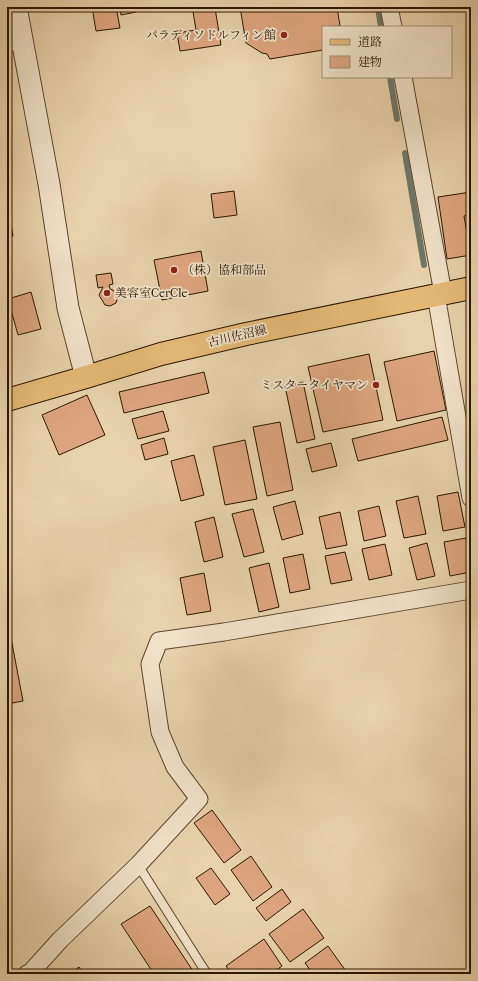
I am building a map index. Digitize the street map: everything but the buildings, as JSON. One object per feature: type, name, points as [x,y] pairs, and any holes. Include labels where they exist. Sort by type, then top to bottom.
[{"type":"main road","name":"古川佐沼線","points":[[7,400],[161,354],[246,334],[471,288]]},
{"type":"street","points":[[16,7],[15,42],[50,184],[68,308],[86,377]]},
{"type":"street","points":[[390,7],[393,26]]},
{"type":"street","points":[[402,78],[439,294],[471,498]]},
{"type":"street","points":[[27,974],[31,972],[60,940],[138,865],[199,799],[175,767],[160,732],[150,664],[159,641],[224,632],[471,590]]},
{"type":"lane","points":[[138,865],[207,974]]},
{"type":"waterway","points":[[378,7],[381,26]]},
{"type":"waterway","points":[[390,78],[397,119]]},
{"type":"waterway","points":[[405,153],[424,265]]},
{"type":"place","name":"パラディソドルフィン館","points":[[284,35]]},
{"type":"place","name":"（株）協和部品","points":[[174,270]]},
{"type":"place","name":"美容室CerCle","points":[[107,293]]},
{"type":"place","name":"ミスタータイヤマン","points":[[376,385]]}]
